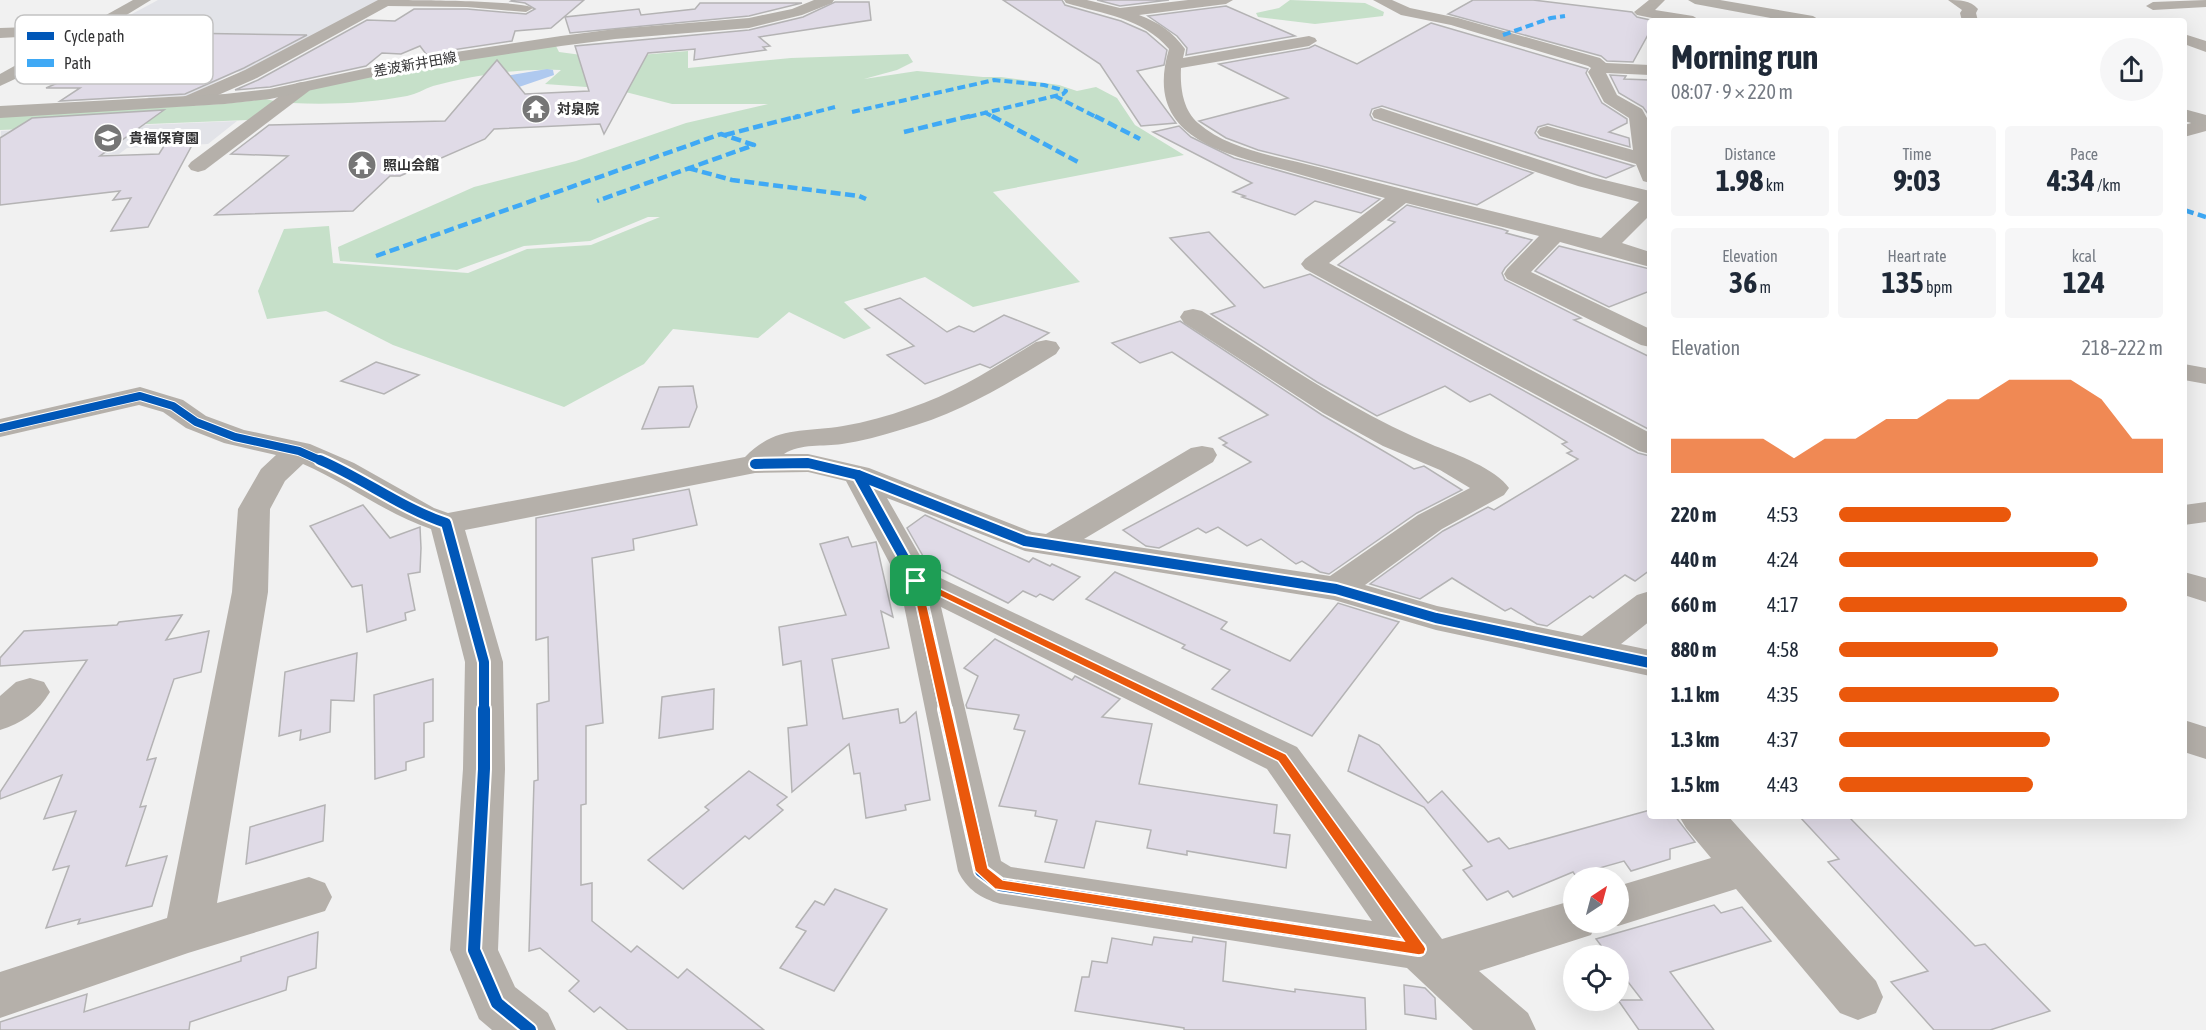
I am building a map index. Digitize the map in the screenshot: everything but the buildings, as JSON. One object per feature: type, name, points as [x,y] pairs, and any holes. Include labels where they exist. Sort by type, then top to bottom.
[{"type":"main road","points":[[116,15],[144,0]]},
{"type":"main road","name":"差波新井田線","points":[[0,112],[188,102],[270,94],[410,64],[561,40],[749,23],[797,12],[827,0]]},
{"type":"main road","points":[[1695,0],[1796,18]]},
{"type":"main road","points":[[0,81],[15,73]]},
{"type":"main road","points":[[2187,116],[2206,123]]},
{"type":"street","points":[[1071,0],[1148,22],[1168,36],[1177,49],[1171,75],[1178,109],[1189,126],[1233,150],[1402,196],[1606,246],[1647,260]]},
{"type":"street","points":[[1118,13],[1226,0]]},
{"type":"street","points":[[1380,0],[1406,12],[1503,35],[1594,62],[1602,68],[1647,70]]},
{"type":"street","points":[[1658,0],[1642,12],[1676,18]]},
{"type":"street","points":[[1955,0],[1971,9],[1968,13],[1969,18]]},
{"type":"street","points":[[188,102],[251,74],[385,2],[526,8]]},
{"type":"street","points":[[2153,6],[2206,3]]},
{"type":"street","points":[[468,18],[495,6]]},
{"type":"street","points":[[0,33],[15,32]]},
{"type":"street","points":[[2187,40],[2206,47]]},
{"type":"street","points":[[1172,65],[1309,41]]},
{"type":"street","points":[[1602,68],[1597,72],[1610,98],[1635,113],[1645,130],[1647,156]]},
{"type":"street","points":[[198,166],[303,87]]},
{"type":"street","points":[[1381,114],[1585,182],[1647,197]]},
{"type":"street","points":[[2187,130],[2206,123]]},
{"type":"street","points":[[1547,132],[1647,169]]},
{"type":"street","points":[[1402,196],[1313,264],[1647,443]]},
{"type":"street","points":[[1606,246],[1647,206]]},
{"type":"street","points":[[1554,234],[1516,274],[1647,338]]},
{"type":"street","points":[[1193,317],[1333,407],[1394,440],[1451,463],[1493,488],[1430,522],[1336,589]]},
{"type":"street","points":[[755,464],[768,449],[787,439],[842,435],[890,424],[963,398],[1046,348]]},
{"type":"street","points":[[2187,373],[2206,376]]},
{"type":"street","points":[[0,428],[140,396],[173,406],[196,422],[235,437],[299,451],[343,470],[422,515],[446,523],[755,464],[808,463],[858,475],[1025,541],[1336,589],[1436,618],[1647,662]]},
{"type":"street","points":[[189,932],[250,592],[254,509],[272,476],[299,451]]},
{"type":"street","points":[[1054,545],[1060,539],[1202,455]]},
{"type":"street","points":[[858,475],[916,581],[981,871],[999,885],[1427,956],[1563,923]]},
{"type":"street","points":[[2187,515],[2206,512]]},
{"type":"street","points":[[446,523],[484,662],[484,770],[474,950],[497,1003],[530,1030]]},
{"type":"street","points":[[916,581],[1282,758],[1427,956],[1510,1030]]},
{"type":"street","points":[[2187,584],[2206,590]]},
{"type":"street","points":[[1587,651],[1647,605]]},
{"type":"street","points":[[2187,736],[2206,744]]},
{"type":"street","points":[[1704,819],[1858,997]]},
{"type":"street","points":[[1629,903],[1745,867]]},
{"type":"street","points":[[0,995],[189,932],[309,897]]},
{"type":"shaded area","points":[[158,0],[381,0],[249,71],[236,72],[213,84],[213,15],[130,15]]},
{"type":"shaded area","points":[[173,84],[212,84],[189,96],[147,98]]},
{"type":"shaded area","name":"貴福保育園","points":[[237,121],[208,144],[127,148],[119,154],[0,160],[1,131]]},
{"type":"green space","points":[[1290,0],[1365,3],[1384,12],[1383,16],[1315,24],[1258,17],[1256,13],[1279,8]]},
{"type":"green space","points":[[555,44],[559,52],[604,58],[688,51],[688,68],[791,58],[908,54],[913,62],[897,70],[864,79],[917,71],[1001,77],[1059,85],[1077,91],[1096,87],[1117,98],[1135,125],[1184,155],[993,192],[1080,282],[973,307],[925,277],[844,302],[871,328],[844,339],[789,312],[758,338],[673,329],[644,364],[564,407],[393,345],[326,311],[267,319],[258,291],[284,229],[329,226],[333,263],[468,273],[527,249],[591,245],[660,217],[648,217],[590,241],[524,246],[457,270],[340,261],[338,247],[474,187],[576,161],[686,123],[768,104],[672,104],[614,89],[545,84],[561,70],[513,71],[481,76],[433,86],[407,96],[379,100],[335,104],[292,103],[309,90],[367,75]]},
{"type":"green space","points":[[266,99],[274,101],[248,120],[0,130],[0,116],[222,104]]},
{"type":"water","points":[[553,70],[554,75],[519,87],[493,78]]},
{"type":"marked path","points":[[1503,35],[1551,18],[1565,16]]},
{"type":"marked path","points":[[852,112],[994,80],[1044,85],[1066,91],[1063,94],[904,132]]},
{"type":"marked path","points":[[1055,96],[1140,139]]},
{"type":"marked path","points":[[725,135],[835,107]]},
{"type":"marked path","points":[[984,112],[1078,162]]},
{"type":"marked path","points":[[376,256],[721,134],[754,145],[597,201]]},
{"type":"marked path","points":[[688,168],[732,180],[859,196],[866,199]]},
{"type":"marked path","points":[[2187,211],[2206,217]]},
{"type":"cycle path","points":[[0,428],[140,396],[173,406],[196,422],[235,437],[299,451],[343,470],[422,515],[446,523],[484,662],[484,769],[474,950],[497,1003],[530,1030]]},
{"type":"cycle path","points":[[755,464],[808,463],[858,475],[1025,541],[1336,589],[1436,618],[1647,662]]},
{"type":"cycle path","points":[[858,475],[917,581],[981,871],[1000,885],[1419,949]]},
{"type":"place","name":"対泉院","points":[[536,109]]},
{"type":"place","name":"貴福保育園","points":[[108,138]]},
{"type":"place","name":"照山会館","points":[[362,165]]},
{"type":"route","points":[[916,581],[1282,758],[1419,949],[999,885],[981,871],[916,581]]}]
